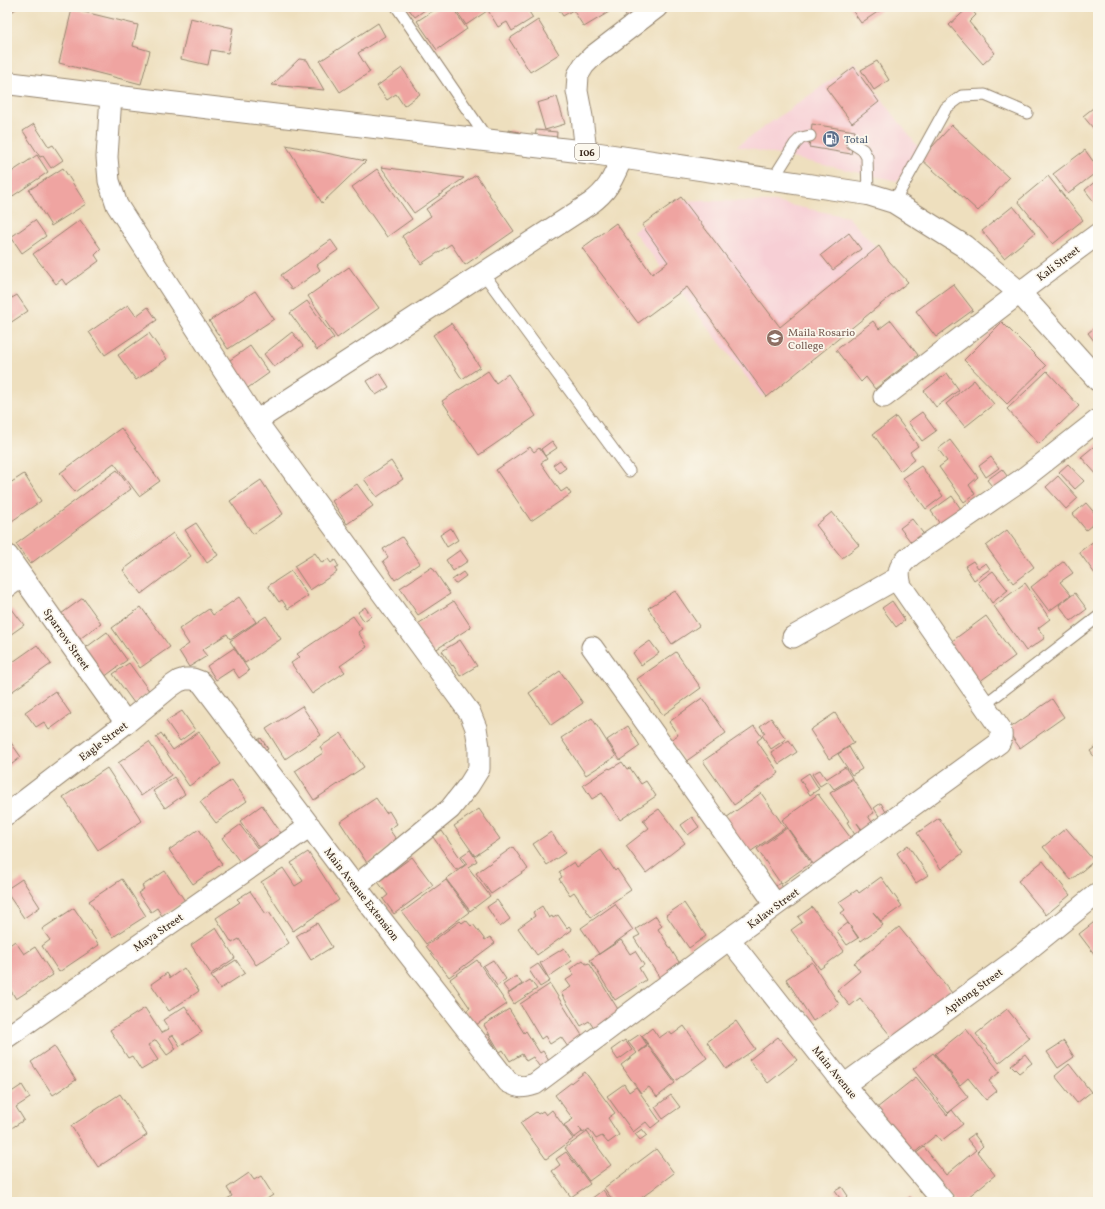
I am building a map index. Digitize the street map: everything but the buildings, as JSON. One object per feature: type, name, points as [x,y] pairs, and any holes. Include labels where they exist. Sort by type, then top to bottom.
[{"type":"highway","name":"106","points":[[7,82],[111,96],[586,152],[868,194],[894,202],[964,246],[1019,292],[1098,380]]},
{"type":"street","points":[[586,152],[577,91],[578,75],[584,65],[593,56],[657,7]]},
{"type":"street","points":[[111,96],[107,157],[109,181],[117,205],[256,421],[470,713],[476,728],[479,747],[479,769],[469,785],[450,809],[356,886]]},
{"type":"street","points":[[256,421],[600,196],[610,184],[622,158]]},
{"type":"street","name":"Kali Street","points":[[884,397],[946,351],[1019,292],[1098,234]]},
{"type":"street","points":[[984,705],[901,586],[899,569],[903,561],[1024,478],[1098,420]]},
{"type":"street","name":"Sparrow Street","points":[[7,555],[14,582],[126,723]]},
{"type":"street","points":[[793,637],[899,577]]},
{"type":"street","points":[[592,647],[776,905]]},
{"type":"street","name":"Eagle Street","points":[[7,814],[179,681],[193,679],[201,682]]},
{"type":"street","name":"Main Avenue Extension","points":[[201,682],[356,886],[508,1082],[523,1088],[535,1084]]},
{"type":"street","name":"Kalaw Street","points":[[535,1084],[776,905],[999,743],[1002,738],[1002,733],[984,705]]},
{"type":"street","name":"Maya Street","points":[[7,1037],[310,826]]},
{"type":"street","name":"Apitong Street","points":[[844,1085],[1014,961],[1098,893]]},
{"type":"street","name":"Main Avenue","points":[[729,940],[844,1085],[944,1202]]},
{"type":"lane","points":[[397,7],[488,140]]},
{"type":"lane","points":[[894,202],[946,108],[962,96],[985,95],[1027,113]]},
{"type":"lane","points":[[773,179],[795,144],[801,138],[810,136]]},
{"type":"lane","points":[[852,143],[863,150],[867,157],[868,194]]},
{"type":"lane","points":[[483,273],[630,471]]},
{"type":"lane","points":[[984,705],[1098,617]]},
{"type":"shaded area","points":[[855,63],[921,151],[897,181],[737,146]]},
{"type":"shaded area","name":"Maila Rosario College","points":[[676,200],[775,202],[848,217],[906,279],[762,397],[633,231]]},
{"type":"place","name":"Total","points":[[831,139]]},
{"type":"place","name":"Maila Rosario College","points":[[775,338]]}]
